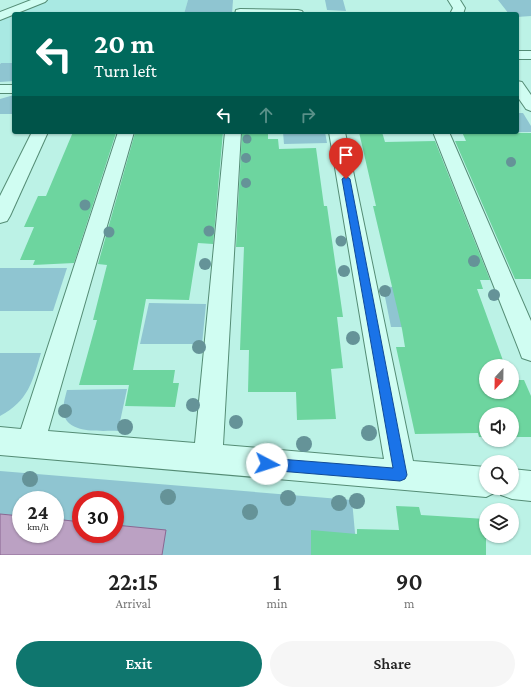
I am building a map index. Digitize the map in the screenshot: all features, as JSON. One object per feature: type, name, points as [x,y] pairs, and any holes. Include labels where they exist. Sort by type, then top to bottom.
[{"type":"street","points":[[0,16],[41,0]]},
{"type":"street","points":[[240,12],[241,0]]},
{"type":"street","points":[[454,0],[459,8],[458,12]]},
{"type":"street","points":[[519,54],[531,55]]},
{"type":"street","points":[[519,88],[531,106]]},
{"type":"street","points":[[0,89],[12,89]]},
{"type":"street","points":[[0,216],[39,134]]},
{"type":"street","points":[[30,444],[125,134]]},
{"type":"street","points":[[208,458],[233,134]]},
{"type":"street","points":[[337,134],[400,475]]},
{"type":"street","points":[[442,134],[531,350]]},
{"type":"street","points":[[0,441],[479,481]]},
{"type":"street","points":[[519,485],[531,486]]},
{"type":"shaded area","points":[[48,0],[188,0],[185,12],[18,12]]},
{"type":"shaded area","points":[[188,0],[233,0],[232,12],[185,12]]},
{"type":"shaded area","points":[[325,0],[343,0],[346,11],[327,10]]},
{"type":"shaded area","points":[[498,0],[531,0],[531,16],[519,17],[519,12],[507,12]]},
{"type":"shaded area","points":[[12,14],[12,63],[0,63],[0,19]]},
{"type":"shaded area","points":[[12,63],[12,81],[0,82],[0,64]]},
{"type":"shaded area","points":[[12,96],[12,114],[0,114],[0,99]]},
{"type":"shaded area","points":[[519,113],[523,113],[531,126],[531,132],[519,132]]},
{"type":"shaded area","points":[[283,134],[325,134],[327,143],[284,144]]},
{"type":"shaded area","points":[[0,268],[67,268],[53,311],[0,311]]},
{"type":"shaded area","points":[[434,286],[446,327],[391,327],[383,287]]},
{"type":"shaded area","points":[[149,303],[206,304],[202,344],[140,344]]},
{"type":"shaded area","points":[[0,353],[41,353],[32,381],[23,397],[10,410],[0,416]]},
{"type":"shaded area","points":[[127,389],[118,431],[80,429],[67,421],[64,415],[63,412],[67,390]]},
{"type":"shaded area","points":[[0,471],[352,500],[357,555],[0,555]]},
{"type":"shaded area","points":[[0,514],[12,515],[12,543],[64,543],[64,520],[72,521],[72,543],[124,543],[124,526],[166,530],[162,555],[0,555]]},
{"type":"building","points":[[531,133],[531,279],[515,279],[455,141],[466,141],[463,134]]},
{"type":"building","points":[[72,134],[116,134],[74,263],[33,265],[35,260],[20,260],[34,227],[24,227],[38,196],[46,196]]},
{"type":"building","points":[[135,134],[223,134],[213,244],[198,243],[189,300],[146,299],[133,370],[175,370],[173,383],[179,383],[175,407],[125,406],[129,385],[79,385],[97,320],[93,320],[107,265],[98,264]]},
{"type":"building","points":[[242,134],[268,134],[268,139],[278,139],[279,149],[316,148],[324,206],[327,206],[343,317],[337,317],[343,368],[331,369],[336,419],[297,420],[296,392],[248,392],[249,350],[240,350],[244,247],[236,247]]},
{"type":"building","points":[[359,134],[383,134],[385,142],[435,141],[490,280],[480,280],[483,289],[477,289],[502,359],[479,359],[479,399],[519,399],[519,380],[524,380],[531,396],[531,437],[519,437],[519,407],[479,407],[479,437],[478,433],[415,434],[396,347],[405,347],[402,329],[373,206],[376,206]]},
{"type":"building","points":[[396,506],[419,507],[421,515],[479,519],[479,543],[486,543],[486,555],[311,555],[311,530],[357,534],[357,529],[399,530]]},
{"type":"route","points":[[267,464],[400,475],[346,179]]}]
